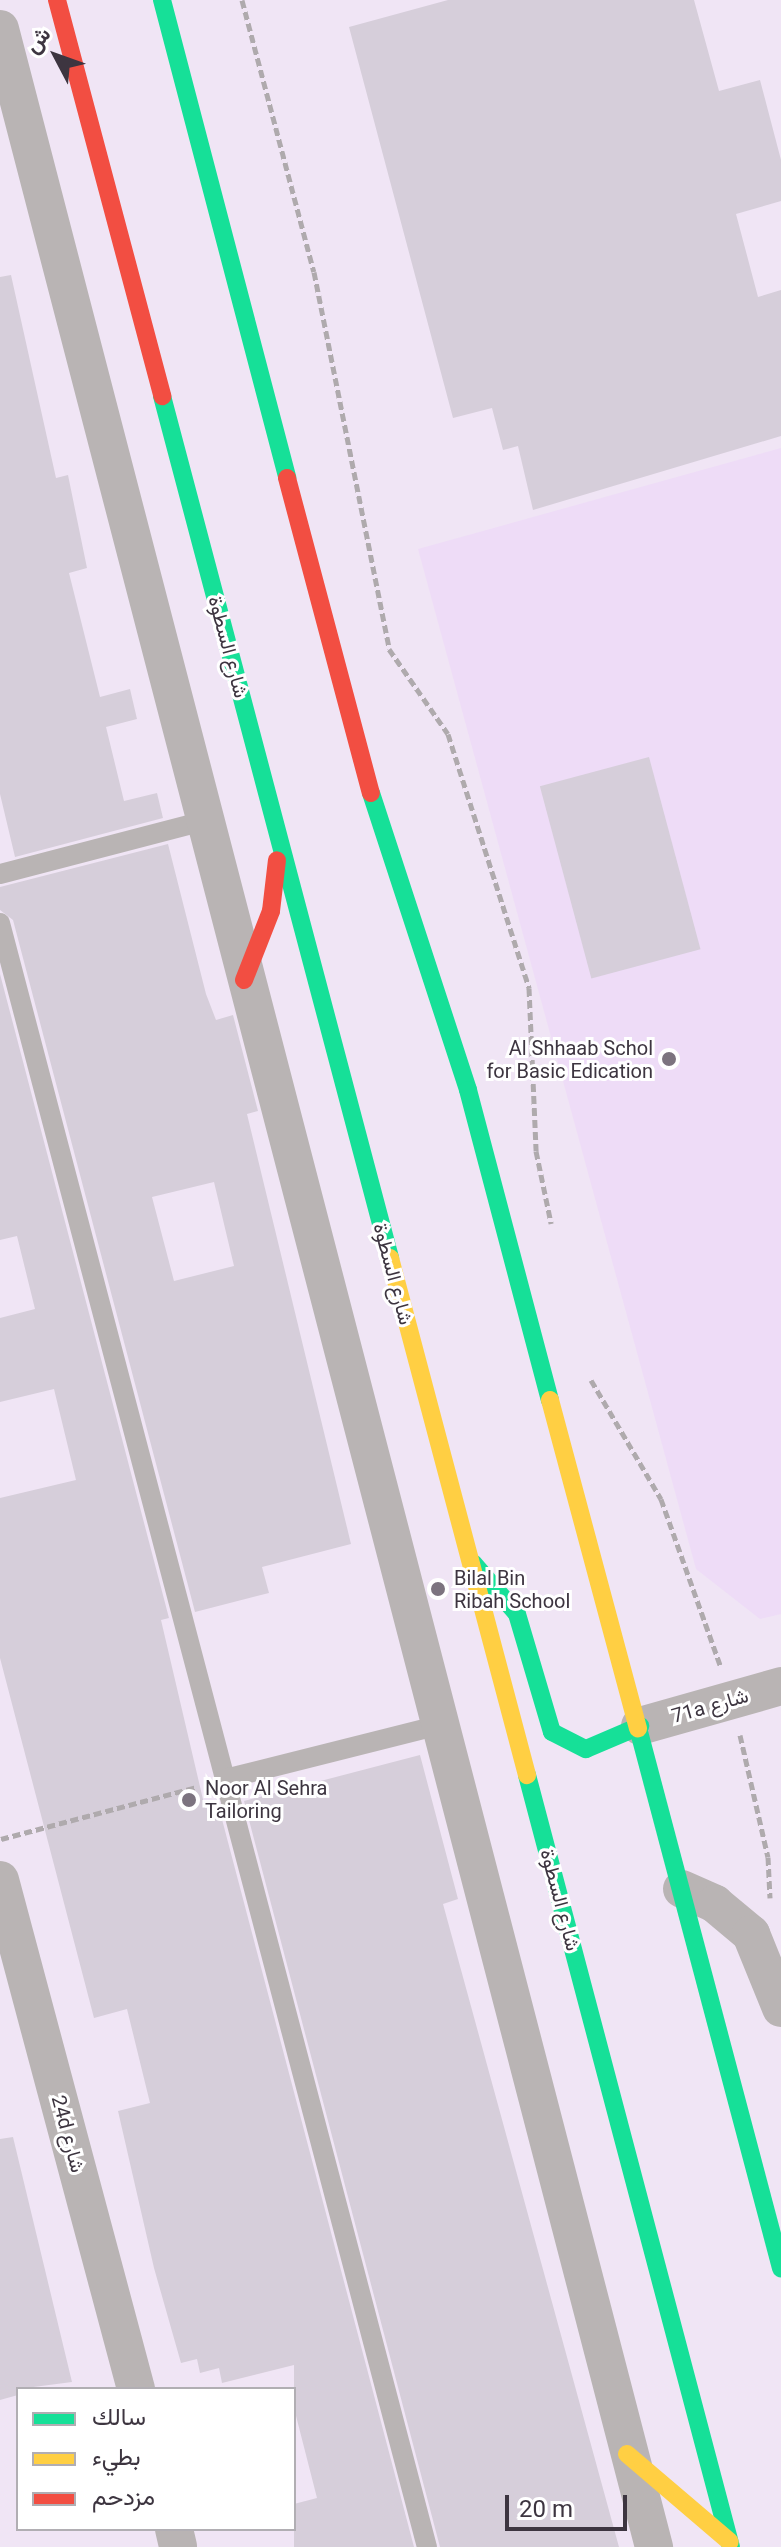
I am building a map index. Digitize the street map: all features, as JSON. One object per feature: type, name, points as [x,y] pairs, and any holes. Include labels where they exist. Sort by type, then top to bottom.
[{"type":"main road","name":"شارع السطوة","points":[[57,0],[730,2545]]},
{"type":"main road","points":[[162,0],[359,755],[468,1090],[640,1726],[781,2268]]},
{"type":"main road","points":[[244,980],[271,911],[278,837]]},
{"type":"main road","points":[[468,1559],[517,1614],[552,1732],[586,1749],[640,1726]]},
{"type":"main road","points":[[627,2454],[730,2545]]},
{"type":"street","points":[[0,29],[244,980],[627,2454],[654,2547]]},
{"type":"street","name":"71a شارع","points":[[640,1726],[781,1686]]},
{"type":"street","name":"24d شارع","points":[[0,1883],[135,2387]]},
{"type":"street","points":[[682,1889],[715,1904],[751,1934],[781,2008]]},
{"type":"lane","points":[[0,874],[204,821]]},
{"type":"lane","points":[[0,923],[427,2547]]},
{"type":"lane","points":[[225,1779],[440,1725]]},
{"type":"path","points":[[242,0],[314,272],[389,649],[448,734],[529,988],[536,1151],[554,1238]]},
{"type":"path","points":[[585,1367],[661,1499],[732,1699],[768,1857],[770,1902]]},
{"type":"path","points":[[0,1839],[225,1779]]},
{"type":"shaded area","name":"Al Shhaab Schol for Basic Edication","points":[[781,448],[781,1614],[760,1619],[696,1569],[418,549]]},
{"type":"building","points":[[448,0],[694,0],[719,91],[760,80],[781,160],[781,201],[736,214],[758,297],[781,290],[781,436],[533,510],[518,446],[503,450],[492,408],[453,418],[349,27]]},
{"type":"building","points":[[11,275],[56,478],[68,475],[87,568],[69,573],[100,697],[130,689],[137,719],[106,727],[124,801],[157,793],[163,818],[15,857],[0,794],[0,277]]},
{"type":"building","points":[[649,757],[701,949],[591,978],[540,786]]},
{"type":"building","points":[[168,844],[206,994],[216,1020],[233,1015],[258,1111],[247,1114],[351,1544],[262,1567],[269,1593],[195,1612],[13,920],[0,910],[0,887]],"holes":[[[214,1182],[234,1266],[174,1281],[152,1197]]]},
{"type":"building","points":[[0,974],[169,1618],[161,1620],[205,1808],[219,1808],[414,2547],[294,2547],[296,2503],[317,2498],[296,2416],[294,2365],[222,2383],[219,2368],[200,2373],[197,2359],[181,2363],[154,2268],[118,2111],[150,2103],[127,2009],[94,2018],[0,1658],[0,1498],[76,1480],[54,1389],[0,1402],[0,1318],[35,1309],[17,1236],[0,1240]]},
{"type":"building","points":[[420,1755],[458,1899],[443,1904],[619,2547],[440,2547],[244,1801]]},
{"type":"building","points":[[13,2137],[72,2382],[16,2387],[16,2396],[0,2400],[0,2139]]},
{"type":"traffic: fast","points":[[162,0],[287,478]]},
{"type":"traffic: fast","points":[[162,396],[390,1258]]},
{"type":"traffic: fast","points":[[371,793],[468,1090],[550,1400]]},
{"type":"traffic: fast","points":[[473,1563],[517,1614],[552,1732],[586,1749],[640,1726]]},
{"type":"traffic: fast","points":[[638,1728],[781,2268]]},
{"type":"traffic: fast","points":[[527,1775],[731,2547]]},
{"type":"traffic: slow","points":[[390,1258],[527,1775]]},
{"type":"traffic: slow","points":[[550,1400],[638,1728]]},
{"type":"traffic: slow","points":[[627,2454],[730,2542]]},
{"type":"traffic: jam","points":[[57,0],[162,396]]},
{"type":"traffic: jam","points":[[287,478],[371,793]]},
{"type":"traffic: jam","points":[[244,980],[271,911],[277,860]]},
{"type":"place","name":"Al Shhaab Schol for Basic Edication","points":[[669,1059]]},
{"type":"place","name":"Bilal Bin Ribah School","points":[[438,1589]]},
{"type":"place","name":"Noor Al Sehra Tailoring","points":[[189,1800]]}]
